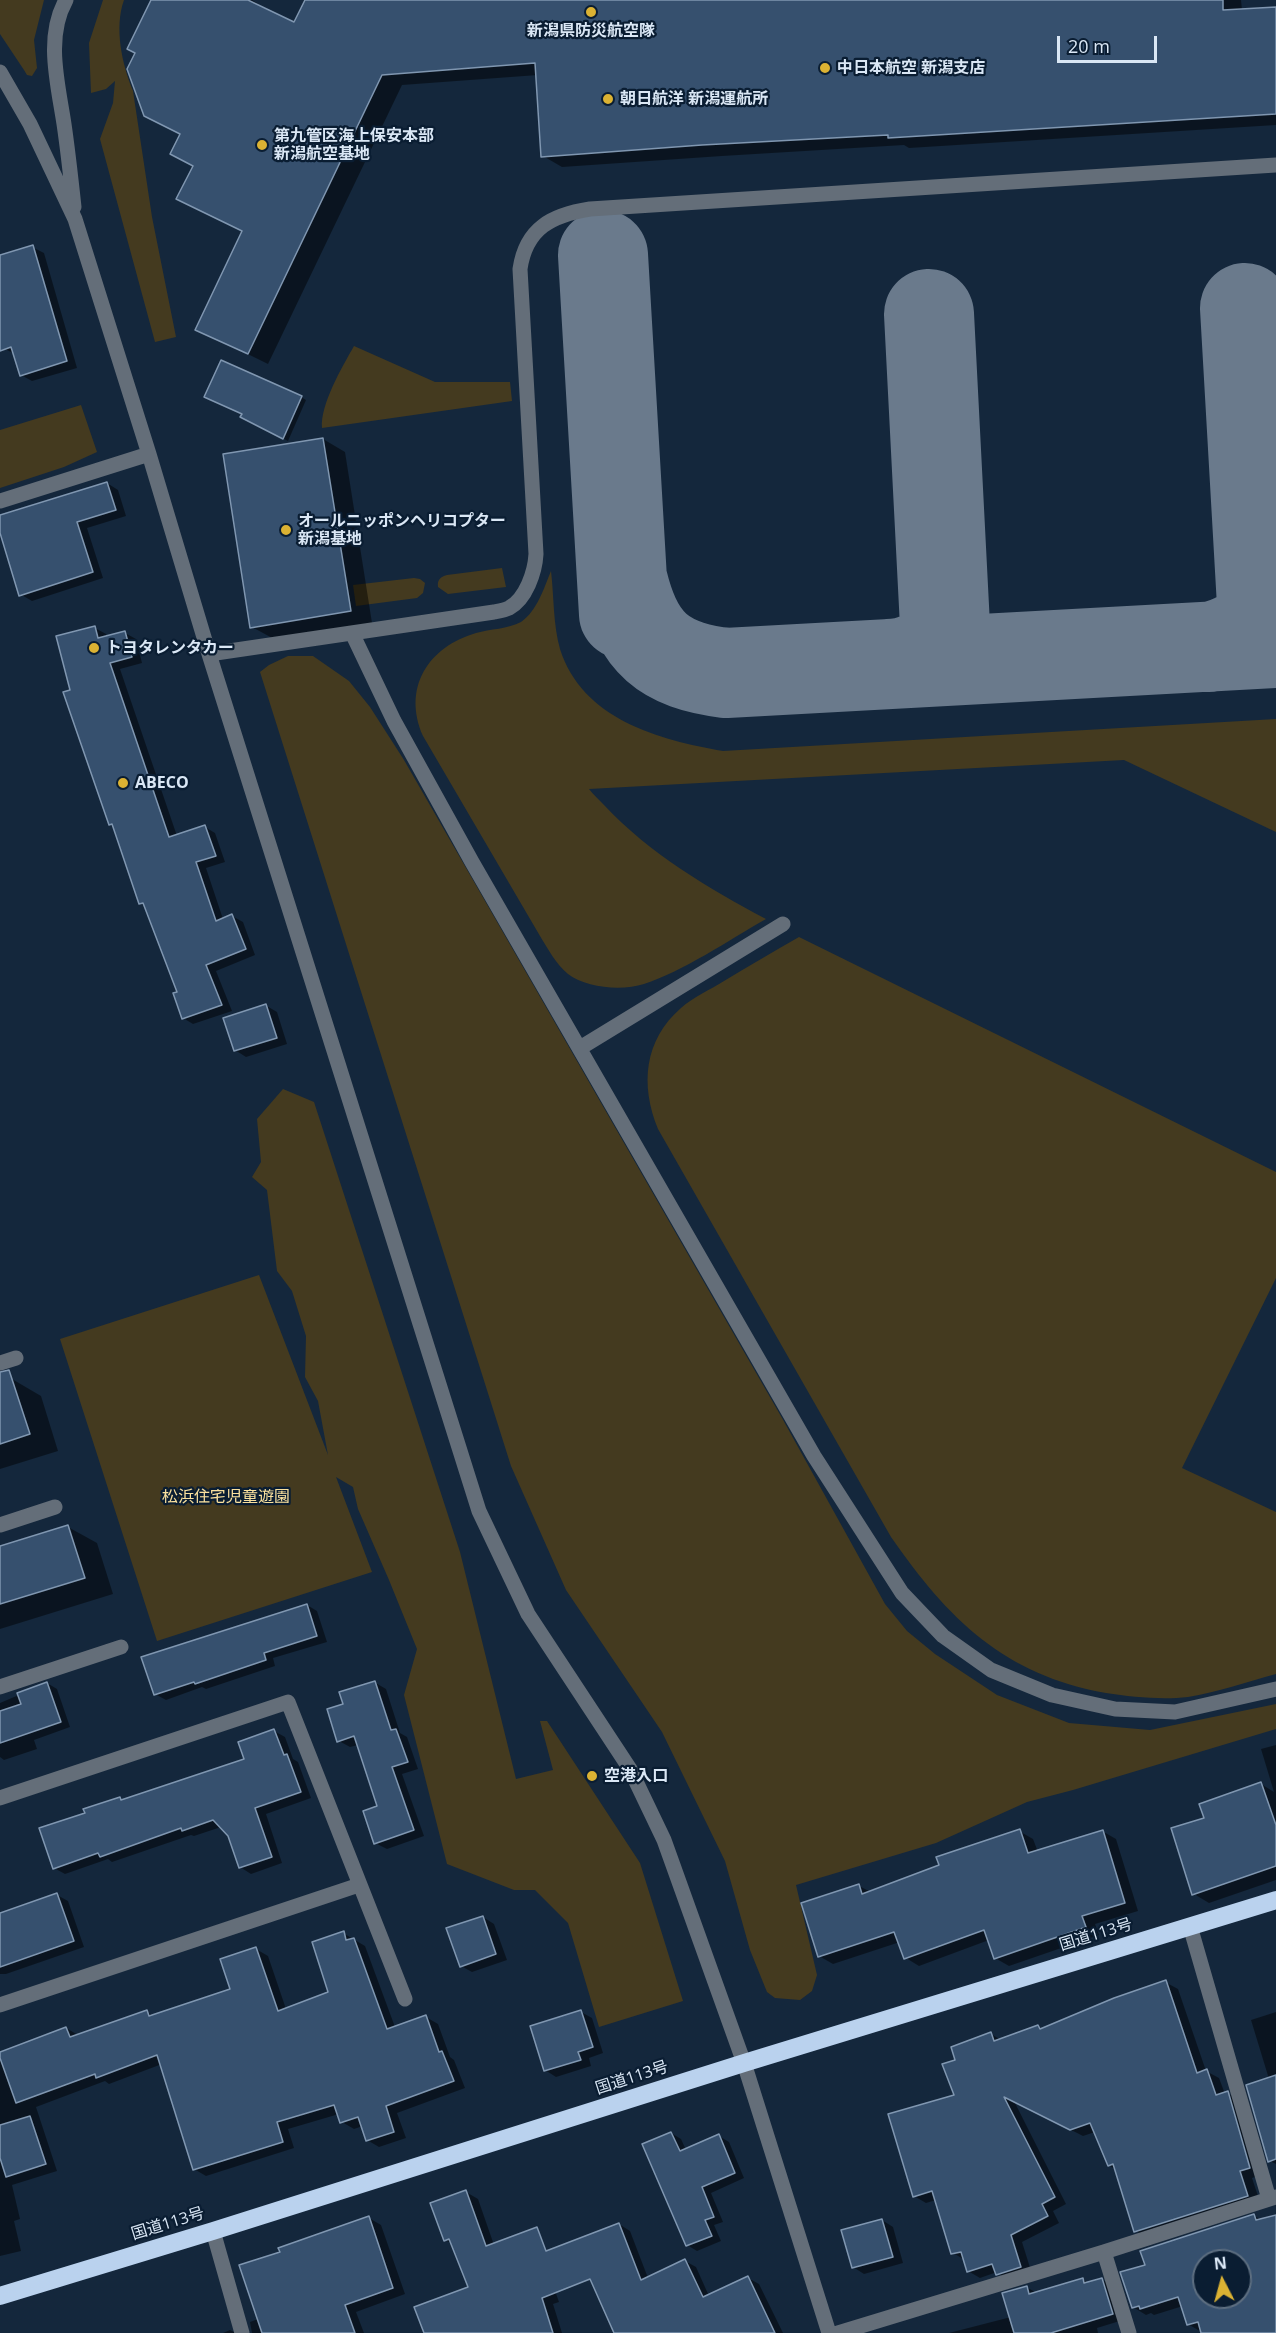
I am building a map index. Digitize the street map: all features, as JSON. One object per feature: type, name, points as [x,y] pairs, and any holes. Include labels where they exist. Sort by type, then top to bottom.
[{"type":"highway","name":"国道113号","points":[[0,2296],[213,2231],[744,2062],[1276,1900]]},
{"type":"street","points":[[66,0],[60,10],[55,68],[75,219]]},
{"type":"street","points":[[0,72],[30,124],[75,219],[149,454],[208,654],[479,1511],[528,1614],[635,1779],[664,1840],[744,2062],[829,2333]]},
{"type":"street","points":[[208,654],[509,608],[518,600],[530,581],[536,554],[520,269],[528,242],[536,231],[552,219],[575,212],[602,209],[1276,165]]},
{"type":"street","points":[[0,501],[149,454]]},
{"type":"street","points":[[352,633],[394,720],[455,832],[814,1456],[902,1593],[943,1636],[991,1670],[1052,1695],[1115,1709],[1175,1712],[1276,1689]]},
{"type":"street","points":[[580,1048],[783,924]]},
{"type":"street","points":[[0,1363],[16,1358]]},
{"type":"street","points":[[0,1526],[55,1508]]},
{"type":"street","points":[[0,1687],[121,1647]]},
{"type":"street","points":[[0,1798],[288,1702],[405,1999]]},
{"type":"street","points":[[0,2005],[359,1885]]},
{"type":"street","points":[[838,2333],[1273,2198],[1191,1926]]},
{"type":"street","points":[[213,2231],[243,2333]]},
{"type":"street","points":[[1104,2252],[1130,2333]]},
{"type":"green space","points":[[0,0],[44,0],[34,40],[37,68],[32,76],[27,75],[0,34]]},
{"type":"green space","points":[[103,0],[124,0],[120,22],[121,46],[133,91],[152,217],[176,337],[155,342],[100,139],[113,103],[115,81],[106,89],[91,93],[89,43]]},
{"type":"green space","points":[[354,346],[435,382],[510,382],[512,401],[322,428],[324,408],[328,397]]},
{"type":"green space","points":[[81,405],[97,452],[64,467],[0,488],[0,430]]},
{"type":"green space","points":[[502,568],[506,587],[448,594],[438,587],[440,579],[447,575]]},
{"type":"green space","points":[[551,571],[558,639],[571,673],[586,693],[604,709],[649,732],[723,751],[1276,719],[1276,832],[1124,760],[589,789],[622,823],[680,869],[766,919],[690,964],[659,979],[635,986],[615,988],[584,982],[568,974],[552,956],[423,736],[417,718],[418,686],[433,659],[459,639],[521,622],[536,606]]},
{"type":"green space","points":[[414,578],[425,583],[423,593],[417,598],[356,606],[353,585]]},
{"type":"green space","points":[[288,656],[313,656],[349,681],[370,707],[404,760],[782,1418],[885,1604],[907,1631],[935,1654],[997,1695],[1069,1723],[1150,1730],[1276,1704],[1276,1729],[1027,1802],[936,1843],[796,1885],[817,1975],[812,1991],[800,2000],[775,1998],[767,1992],[750,1950],[725,1861],[662,1732],[566,1590],[511,1466],[260,672]]},
{"type":"green space","points":[[799,937],[1276,1172],[1276,1278],[1182,1468],[1276,1512],[1276,1674],[1188,1697],[1157,1698],[1106,1693],[1037,1673],[1008,1657],[957,1618],[912,1567],[891,1537],[658,1129],[649,1096],[649,1064],[653,1049],[659,1034],[681,1008]]},
{"type":"green space","name":"松浜住宅児童遊園","points":[[283,1089],[314,1102],[460,1552],[516,1779],[553,1770],[540,1721],[547,1721],[640,1863],[683,2001],[599,2027],[568,1923],[535,1890],[514,1890],[447,1864],[404,1695],[417,1649],[358,1509],[353,1487],[336,1477],[372,1572],[157,1641],[60,1339],[259,1275],[328,1455],[318,1401],[305,1377],[306,1336],[292,1291],[277,1271],[267,1190],[252,1177],[261,1162],[257,1119]]},
{"type":"building","points":[[151,0],[248,0],[294,22],[305,0],[1223,0],[1223,10],[1276,7],[1276,114],[888,138],[888,135],[702,145],[541,157],[535,63],[382,75],[248,354],[195,330],[242,231],[176,199],[193,166],[170,154],[180,134],[144,116],[127,69],[135,53],[127,49]]},
{"type":"building","points":[[33,245],[67,361],[20,376],[11,347],[0,351],[0,255]]},
{"type":"building","points":[[221,360],[302,396],[283,439],[240,417],[242,414],[204,397]]},
{"type":"building","name":"オールニッポンヘリコプター 新潟基地","points":[[323,438],[351,611],[250,628],[223,454]]},
{"type":"building","points":[[107,482],[116,510],[77,522],[93,572],[19,596],[0,533],[0,515]]},
{"type":"building","points":[[95,626],[98,638],[125,631],[132,657],[110,663],[169,837],[205,825],[216,856],[196,862],[216,921],[232,914],[246,949],[206,965],[222,1005],[182,1019],[173,993],[177,992],[143,903],[139,904],[63,692],[70,690],[56,636]]},
{"type":"building","points":[[266,1004],[277,1038],[234,1051],[223,1018]]},
{"type":"building","points":[[9,1370],[30,1434],[0,1444],[0,1372]]},
{"type":"building","points":[[68,1525],[85,1578],[0,1604],[0,1546]]},
{"type":"building","points":[[307,1604],[317,1636],[264,1653],[266,1660],[154,1695],[141,1657]]},
{"type":"building","points":[[375,1681],[391,1730],[396,1729],[408,1762],[392,1767],[414,1830],[374,1844],[363,1811],[377,1806],[354,1736],[337,1742],[327,1709],[343,1704],[339,1692]]},
{"type":"building","points":[[47,1682],[61,1722],[0,1743],[0,1711],[21,1704],[17,1693]]},
{"type":"building","points":[[274,1729],[284,1755],[287,1754],[301,1792],[255,1808],[272,1857],[239,1868],[228,1836],[213,1820],[182,1831],[181,1828],[100,1857],[98,1853],[53,1869],[39,1828],[85,1813],[83,1809],[120,1797],[121,1800],[244,1759],[238,1742]]},
{"type":"building","points":[[1261,1782],[1276,1825],[1276,1866],[1192,1895],[1171,1828],[1204,1818],[1199,1804]]},
{"type":"building","points":[[1020,1829],[1028,1853],[1103,1830],[1125,1903],[1082,1916],[1086,1927],[994,1959],[984,1930],[904,1959],[894,1932],[818,1957],[801,1903],[859,1884],[862,1894],[939,1865],[936,1857]]},
{"type":"building","points":[[57,1893],[74,1941],[0,1967],[0,1913]]},
{"type":"building","points":[[483,1916],[496,1954],[460,1967],[446,1928]]},
{"type":"building","points":[[344,1931],[346,1940],[354,1938],[387,2029],[426,2015],[439,2052],[442,2051],[454,2081],[386,2106],[394,2132],[366,2141],[358,2117],[340,2123],[334,2105],[277,2122],[283,2142],[193,2170],[157,2055],[96,2078],[95,2074],[16,2103],[0,2052],[66,2027],[70,2037],[147,2010],[149,2016],[230,1989],[220,1959],[256,1947],[278,2011],[328,1992],[312,1942]]},
{"type":"building","points":[[1166,1980],[1197,2073],[1207,2069],[1216,2095],[1228,2091],[1250,2168],[1240,2171],[1248,2196],[1134,2232],[1113,2164],[1108,2166],[1090,2123],[1070,2130],[1004,2097],[1055,2197],[1042,2204],[1048,2216],[1011,2235],[1021,2267],[996,2275],[992,2264],[967,2272],[961,2252],[951,2254],[932,2191],[913,2197],[888,2114],[954,2095],[942,2064],[955,2060],[951,2047],[991,2032],[994,2041],[1038,2025],[1040,2029],[1114,1998]]},
{"type":"building","points":[[581,2010],[593,2047],[578,2052],[581,2060],[544,2071],[530,2026]]},
{"type":"building","points":[[1276,2075],[1276,2159],[1268,2162],[1246,2085]]},
{"type":"building","points":[[30,2116],[46,2164],[6,2177],[0,2158],[0,2125]]},
{"type":"building","points":[[671,2132],[680,2151],[719,2134],[735,2173],[702,2187],[714,2217],[705,2220],[712,2236],[686,2246],[642,2144]]},
{"type":"building","points":[[466,2190],[486,2246],[537,2227],[546,2251],[619,2223],[641,2280],[685,2259],[703,2297],[748,2276],[775,2333],[614,2333],[590,2279],[542,2298],[553,2333],[424,2333],[414,2307],[468,2287],[449,2239],[444,2241],[430,2203]]},
{"type":"building","points":[[1254,2214],[1256,2220],[1276,2215],[1276,2333],[1201,2333],[1198,2322],[1187,2325],[1178,2297],[1140,2309],[1139,2306],[1132,2308],[1120,2272],[1145,2265],[1140,2251]]},
{"type":"building","points":[[369,2216],[393,2288],[345,2305],[355,2333],[262,2333],[239,2265],[280,2252],[278,2248]]},
{"type":"building","points":[[882,2219],[893,2257],[852,2268],[841,2230]]},
{"type":"building","points":[[1083,2278],[1084,2283],[1102,2278],[1113,2314],[1051,2333],[1014,2333],[1002,2293],[1027,2286],[1029,2294]]},
{"type":"taxiway","points":[[603,255],[624,614]]},
{"type":"taxiway","points":[[1209,647],[1243,634],[1255,622],[1262,605],[1245,308]]},
{"type":"taxiway","points":[[888,664],[915,659],[923,655],[936,643],[945,626],[929,314]]},
{"type":"taxiway","points":[[623,582],[637,621],[656,647],[685,664],[726,673],[1276,643]]},
{"type":"place","name":"新潟県防災航空隊","points":[[591,12]]},
{"type":"place","name":"中日本航空 新潟支店","points":[[825,68]]},
{"type":"place","name":"朝日航洋 新潟運航所","points":[[608,99]]},
{"type":"place","name":"第九管区海上保安本部 新潟航空基地","points":[[262,145]]},
{"type":"place","name":"オールニッポンヘリコプター 新潟基地","points":[[286,530]]},
{"type":"place","name":"トヨタレンタカー","points":[[94,648]]},
{"type":"place","name":"ABECO","points":[[123,783]]},
{"type":"place","name":"空港入口","points":[[592,1776]]}]
